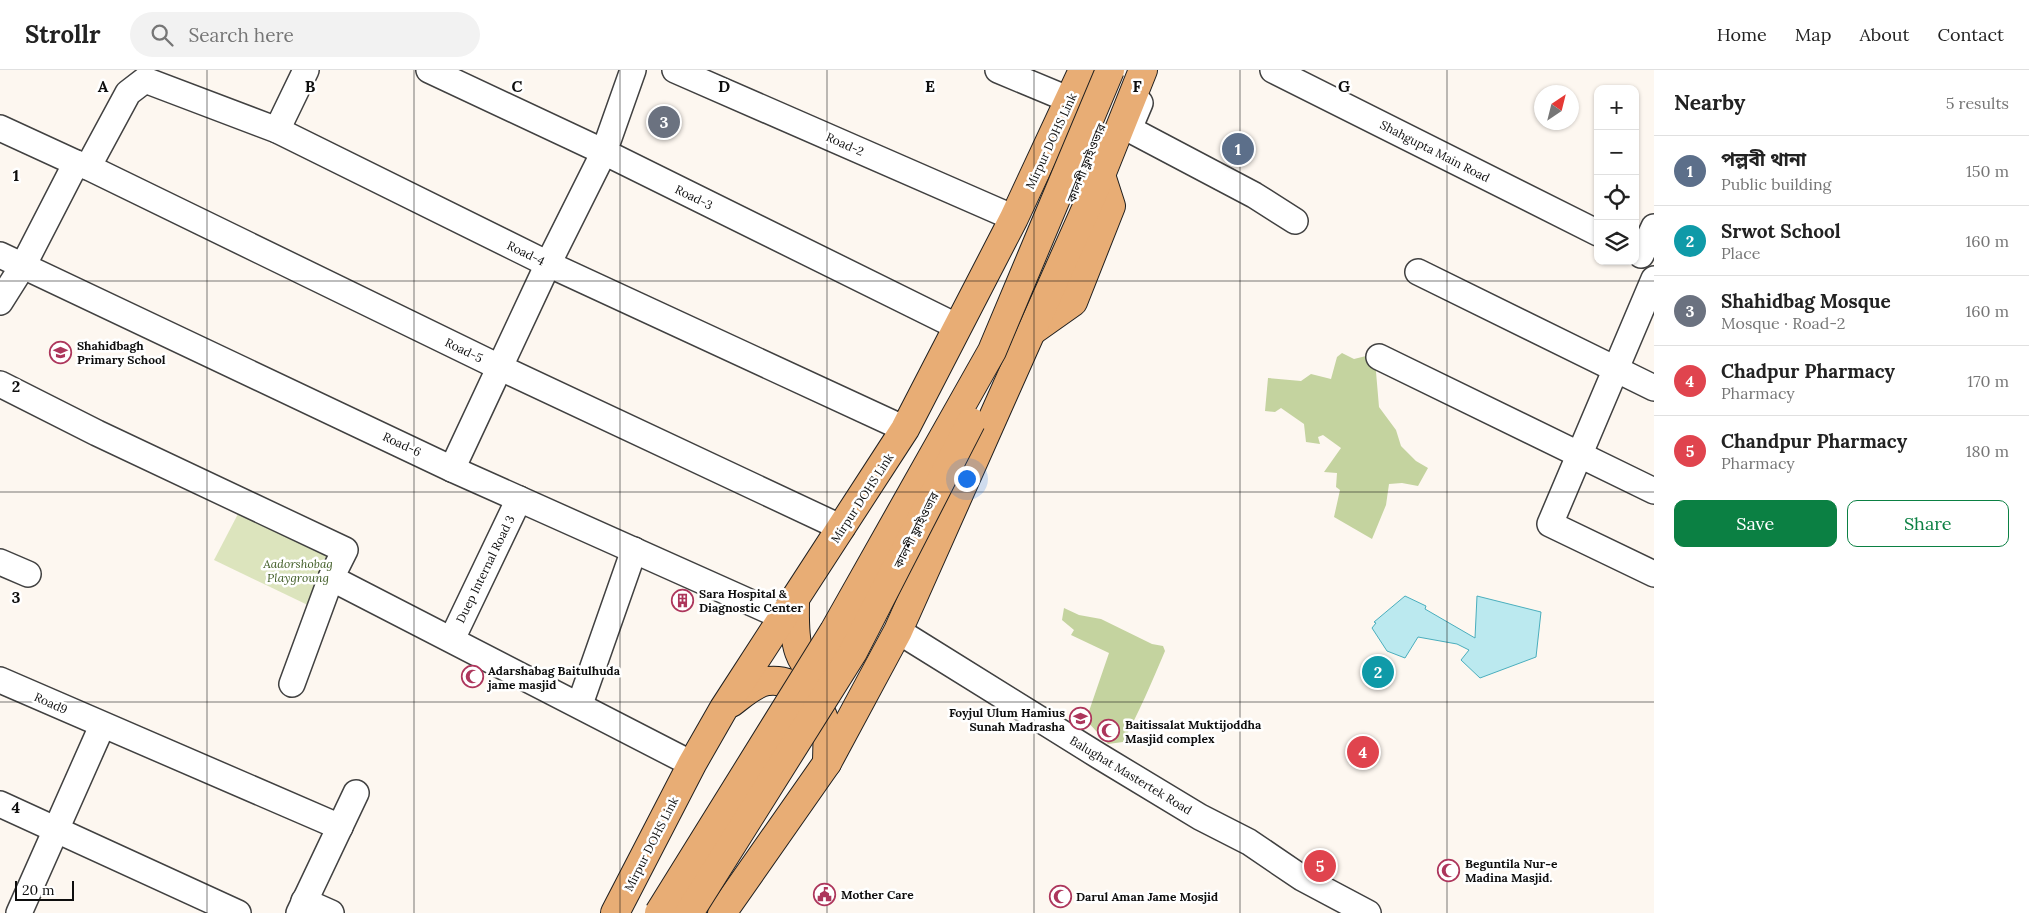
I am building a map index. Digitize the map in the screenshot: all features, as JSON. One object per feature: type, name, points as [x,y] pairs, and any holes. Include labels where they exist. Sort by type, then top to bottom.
[{"type":"main road","name":"Mirpur DOHS Link","points":[[615,913],[692,764],[724,708],[905,429],[1014,218],[1083,70]]},
{"type":"main road","points":[[660,913],[834,631],[992,350],[1110,70]]},
{"type":"main road","name":"কালশী ফ্লাইওভার","points":[[689,913],[853,652],[930,505],[1005,355],[1124,70]]},
{"type":"main road","points":[[722,913],[827,763],[898,631],[1101,175],[1143,70]]},
{"type":"main road","points":[[789,609],[798,654],[810,668],[824,678],[843,682],[864,673],[884,657]]},
{"type":"main road","points":[[724,708],[753,687],[766,682],[782,682],[799,688],[813,700],[822,715],[827,731],[827,763]]},
{"type":"street","points":[[277,130],[306,70]]},
{"type":"street","name":"Road-3","points":[[429,70],[604,152],[958,327]]},
{"type":"street","points":[[452,468],[548,264],[604,152],[633,70]]},
{"type":"street","name":"Road-2","points":[[675,70],[1014,218]]},
{"type":"street","points":[[998,70],[1070,100]]},
{"type":"street","points":[[1154,70],[1129,128],[1254,195],[1295,221]]},
{"type":"street","name":"Shahgupta Main Road","points":[[1272,70],[1594,231]]},
{"type":"street","name":"Road-4","points":[[82,165],[128,93],[145,80],[277,130],[548,264],[905,429]]},
{"type":"street","name":"Road-5","points":[[0,128],[82,165],[499,367],[842,528]]},
{"type":"street","points":[[0,302],[82,165]]},
{"type":"street","points":[[1644,257],[1654,227]]},
{"type":"street","name":"Road-6","points":[[0,255],[24,264],[519,499],[634,550],[789,609]]},
{"type":"street","points":[[1418,272],[1654,388]]},
{"type":"street","points":[[1654,279],[1550,524],[1654,574]]},
{"type":"street","points":[[1379,357],[1654,490]]},
{"type":"street","points":[[0,384],[97,433],[345,550],[331,578],[292,684]]},
{"type":"street","name":"Duep Internal Road 3","points":[[452,639],[519,499]]},
{"type":"street","points":[[580,704],[634,550]]},
{"type":"street","points":[[0,562],[28,574]]},
{"type":"street","points":[[331,578],[580,704],[692,764]]},
{"type":"street","name":"Balughat Mastertek Road","points":[[898,631],[1098,756],[1200,817],[1249,842],[1302,878],[1368,913]]},
{"type":"street","name":"Road9","points":[[0,680],[102,726],[340,827]]},
{"type":"street","points":[[19,913],[54,829],[102,726]]},
{"type":"street","points":[[331,913],[302,907],[356,793]]},
{"type":"street","points":[[0,804],[238,913]]},
{"type":"green space","points":[[1342,353],[1354,359],[1366,356],[1375,360],[1379,407],[1396,430],[1401,446],[1416,461],[1428,468],[1418,486],[1402,483],[1389,484],[1386,505],[1372,539],[1334,517],[1340,490],[1336,487],[1337,473],[1324,472],[1341,448],[1323,435],[1318,437],[1320,444],[1306,442],[1304,424],[1281,408],[1275,412],[1265,411],[1268,378],[1301,381],[1311,374],[1331,379],[1337,357]]},
{"type":"green space","name":"Aadorshobag Playgroung","points":[[239,512],[339,559],[314,608],[214,560]]},
{"type":"green space","points":[[1064,608],[1079,615],[1101,619],[1152,644],[1163,646],[1165,651],[1123,742],[1108,744],[1086,720],[1109,653],[1071,635],[1074,630],[1062,620]]},
{"type":"water","points":[[1405,596],[1426,606],[1425,609],[1475,638],[1477,596],[1541,612],[1536,657],[1480,678],[1461,660],[1469,650],[1457,644],[1418,637],[1405,658],[1387,651],[1372,628],[1376,623],[1374,622]]},
{"type":"place","name":"Shahidbag Mosque","points":[[664,122]]},
{"type":"place","name":"পল্লবী থানা","points":[[1238,149]]},
{"type":"place","name":"Shahidbagh Primary School","points":[[61,352]]},
{"type":"place","name":"Sara Hospital & Diagnostic Center","points":[[683,600]]},
{"type":"place","name":"Srwot School","points":[[1378,672]]},
{"type":"place","name":"Adarshabag Baitulhuda jame masjid","points":[[472,677]]},
{"type":"place","name":"Foyjul Ulum Hamius Sunah Madrasha","points":[[1081,719]]},
{"type":"place","name":"Baitissalat Muktijoddha Masjid complex","points":[[1109,731]]},
{"type":"place","name":"Chadpur Pharmacy","points":[[1363,752]]},
{"type":"place","name":"Chandpur Pharmacy","points":[[1320,866]]},
{"type":"place","name":"Beguntila Nur-e Madina Masjid.","points":[[1449,870]]},
{"type":"place","name":"Mother Care","points":[[825,894]]},
{"type":"place","name":"Darul Aman Jame Mosjid","points":[[1060,896]]}]
